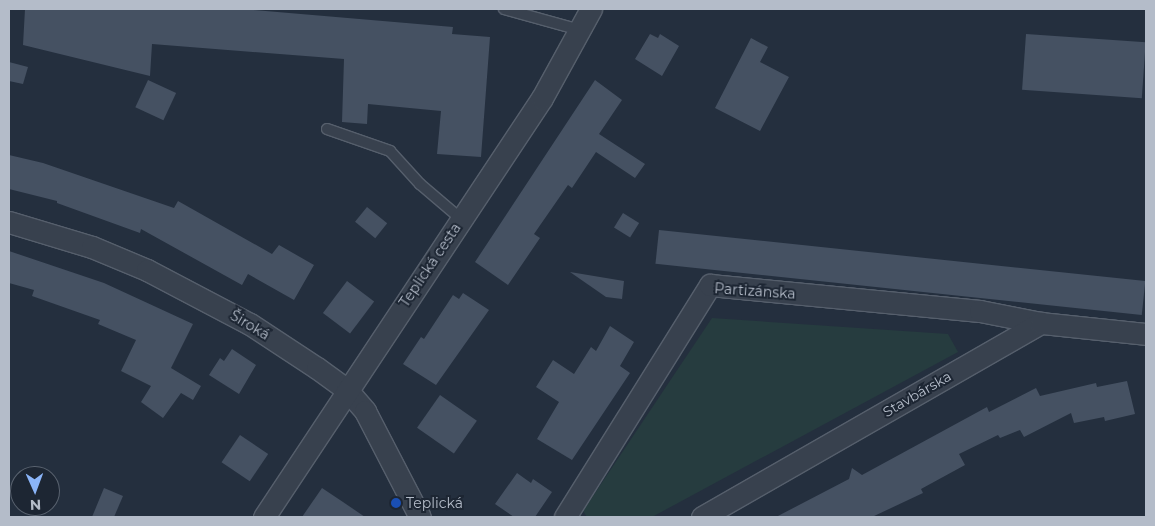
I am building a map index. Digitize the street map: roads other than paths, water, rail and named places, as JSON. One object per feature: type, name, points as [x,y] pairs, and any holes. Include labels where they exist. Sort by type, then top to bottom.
[{"type":"street","name":"Teplická cesta","points":[[264,517],[542,98],[590,9]]},
{"type":"street","name":"Široká","points":[[9,222],[92,247],[201,297],[282,344],[347,390],[365,411],[420,517]]},
{"type":"street","name":"Partizánska","points":[[565,517],[710,285],[980,311],[1041,323]]},
{"type":"street","points":[[1041,323],[1146,334]]},
{"type":"street","name":"Stavbárska","points":[[702,517],[1041,323]]},
{"type":"lane","points":[[504,9],[580,30]]},
{"type":"lane","points":[[327,129],[390,151],[420,184],[461,219]]},
{"type":"place","name":"Teplická","points":[[396,503]]}]
